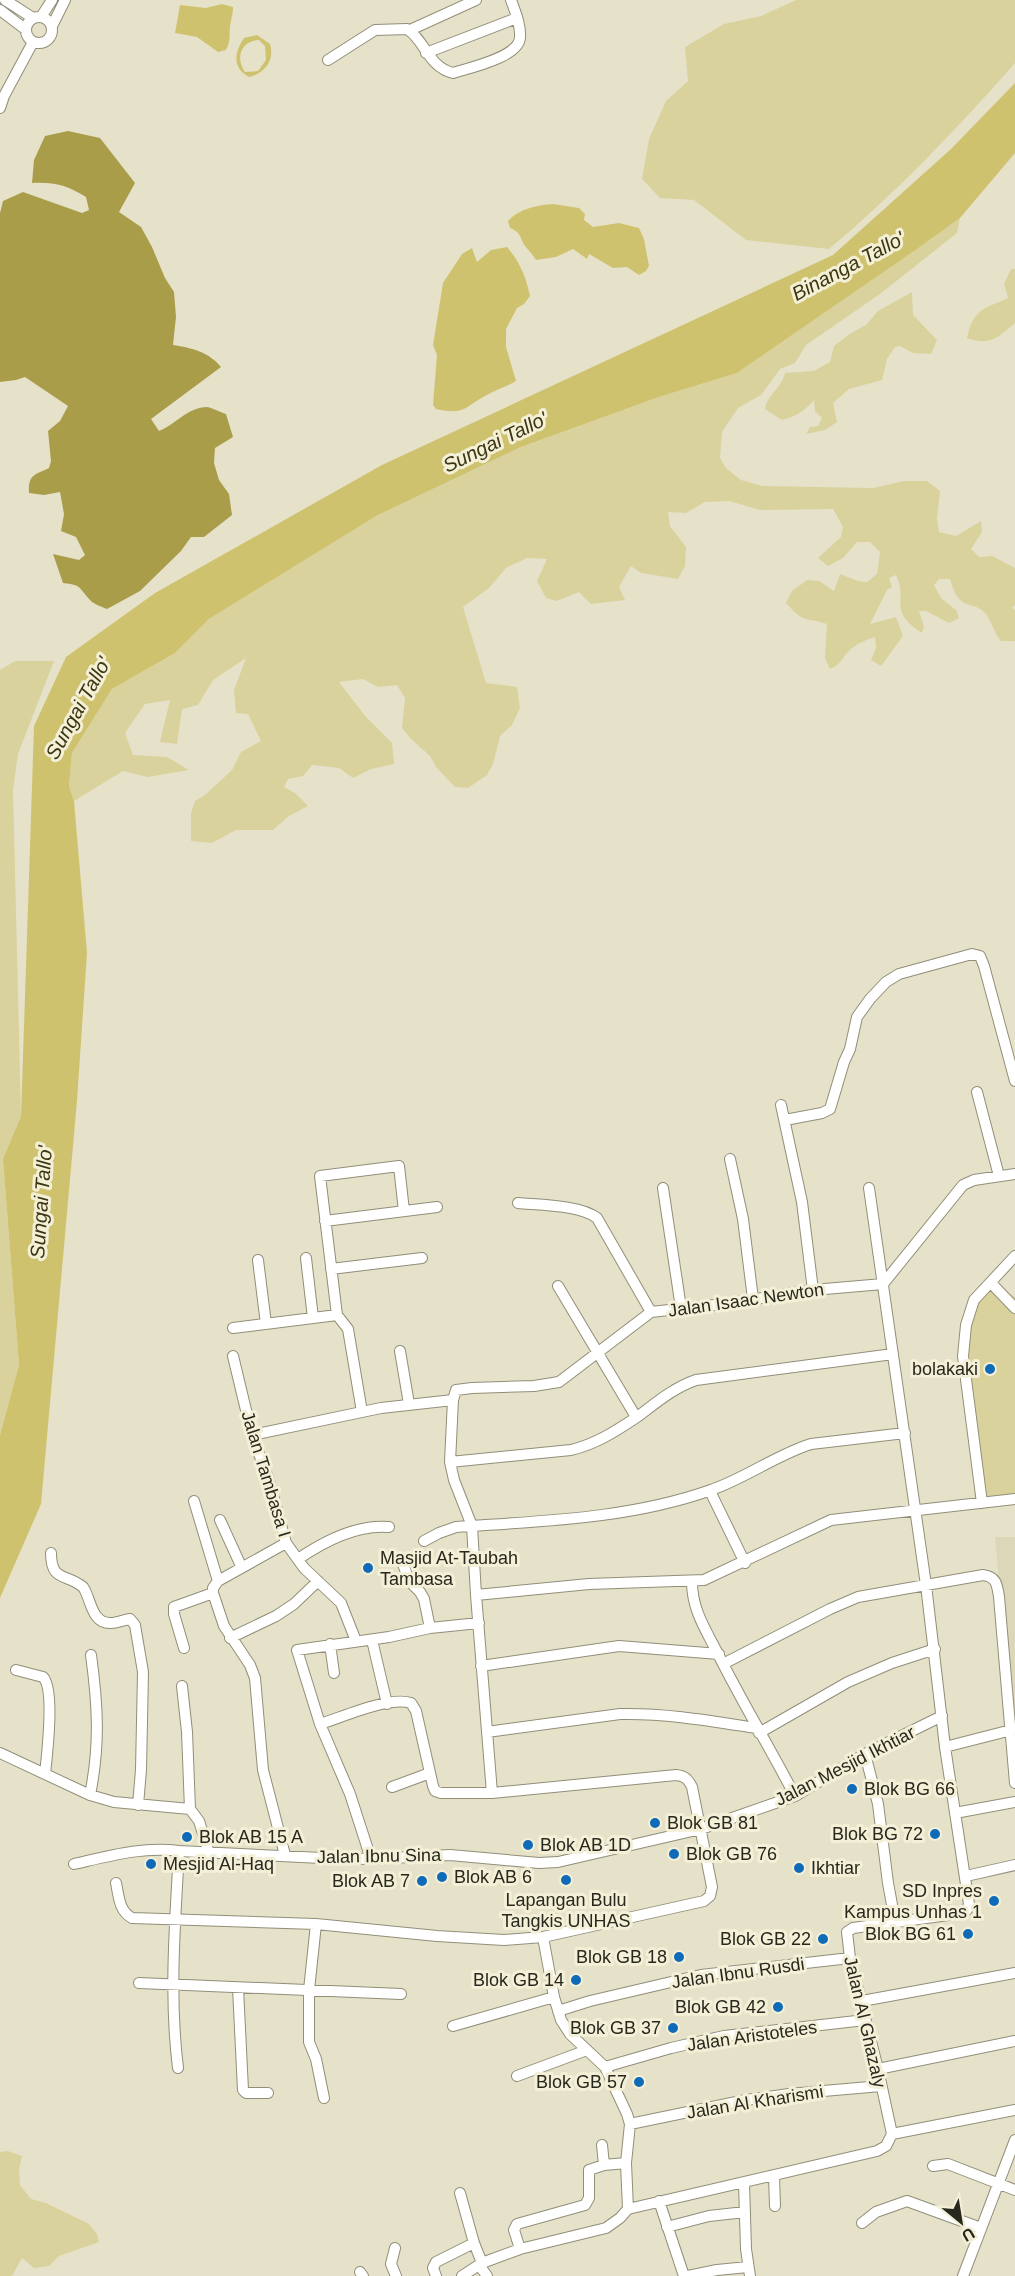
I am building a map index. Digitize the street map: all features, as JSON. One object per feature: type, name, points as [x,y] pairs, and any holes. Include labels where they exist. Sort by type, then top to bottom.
[{"type":"street","points":[[5,0],[37,17],[47,19],[52,26]]},
{"type":"street","points":[[52,0],[37,17],[28,21],[25,29],[27,37],[33,42],[47,41],[65,0]]},
{"type":"street","points":[[328,60],[375,30],[387,28],[410,30],[476,0]]},
{"type":"street","points":[[410,30],[426,53],[445,71],[453,73],[502,56],[516,47],[519,41],[517,18],[511,0]]},
{"type":"street","points":[[0,10],[25,29]]},
{"type":"street","points":[[426,53],[517,18]]},
{"type":"street","points":[[0,108],[33,42]]},
{"type":"street","points":[[785,1120],[822,1113],[830,1109],[850,1049],[858,1014],[886,982],[907,971],[972,954],[980,956],[984,966],[1015,1081]]},
{"type":"street","points":[[977,1092],[999,1176]]},
{"type":"street","points":[[782,1105],[802,1202],[813,1290]]},
{"type":"street","points":[[730,1159],[743,1219],[753,1299]]},
{"type":"street","points":[[362,1412],[348,1329],[337,1315],[320,1176],[399,1166],[404,1211]]},
{"type":"street","points":[[883,1284],[963,1185],[974,1180],[1015,1174]]},
{"type":"street","points":[[663,1188],[681,1308]]},
{"type":"street","points":[[869,1188],[916,1510],[945,1747],[966,1876],[1015,1865]]},
{"type":"street","points":[[518,1203],[586,1212],[597,1218],[651,1312]]},
{"type":"street","points":[[325,1221],[437,1207]]},
{"type":"street","points":[[982,1503],[963,1356],[966,1325],[974,1300],[1015,1256]]},
{"type":"street","points":[[306,1258],[313,1318]]},
{"type":"street","points":[[331,1269],[422,1258]]},
{"type":"street","points":[[258,1260],[266,1324]]},
{"type":"street","points":[[991,1282],[1015,1308]]},
{"type":"street","name":"Jalan Isaac Newton","points":[[454,1397],[459,1388],[534,1386],[559,1382],[651,1312],[813,1290],[883,1284]]},
{"type":"street","points":[[558,1286],[636,1417]]},
{"type":"street","points":[[233,1328],[337,1315]]},
{"type":"street","points":[[400,1351],[409,1404]]},
{"type":"street","points":[[450,1462],[571,1450],[587,1446],[636,1417],[668,1393],[696,1380],[893,1354]]},
{"type":"street","name":"Jalan Tambasa I","points":[[233,1356],[252,1434],[269,1481],[286,1543],[297,1559],[341,1603],[356,1641]]},
{"type":"street","points":[[252,1434],[362,1412],[454,1397],[450,1462],[454,1480],[472,1526],[492,1792]]},
{"type":"street","points":[[424,1541],[456,1527],[609,1516],[656,1506],[710,1491],[811,1444],[905,1432]]},
{"type":"street","points":[[710,1491],[745,1563]]},
{"type":"street","points":[[476,1595],[589,1584],[692,1582],[711,1579],[831,1520],[1015,1499]]},
{"type":"street","points":[[194,1500],[218,1581]]},
{"type":"street","points":[[219,1520],[241,1566]]},
{"type":"street","points":[[297,1559],[348,1533],[372,1527],[388,1527]]},
{"type":"street","points":[[285,1855],[263,1770],[255,1678],[250,1665],[231,1638],[213,1588],[218,1581],[241,1566],[286,1543]]},
{"type":"street","points":[[51,1553],[53,1570],[83,1587],[91,1610],[103,1622],[108,1624],[130,1619],[135,1625],[143,1672],[138,1805]]},
{"type":"street","points":[[401,1558],[409,1581],[424,1599],[430,1628]]},
{"type":"street","points":[[481,1666],[619,1646],[721,1659],[858,1597],[983,1575],[994,1578],[997,1583],[1015,1783]]},
{"type":"street","points":[[231,1638],[276,1616],[294,1604],[318,1581]]},
{"type":"street","points":[[692,1582],[692,1593],[698,1615],[758,1731],[795,1796]]},
{"type":"street","points":[[184,1648],[174,1607],[213,1593]]},
{"type":"street","points":[[371,1858],[350,1794],[320,1724],[297,1650],[372,1640],[430,1628],[479,1623]]},
{"type":"street","points":[[372,1640],[387,1704]]},
{"type":"street","points":[[330,1644],[334,1672]]},
{"type":"street","points":[[487,1732],[640,1713],[685,1717],[758,1731],[848,1682],[892,1663],[934,1649]]},
{"type":"street","points":[[90,1796],[98,1735],[98,1708],[91,1655]]},
{"type":"street","points":[[16,1670],[43,1677],[48,1684],[49,1730],[45,1774]]},
{"type":"street","points":[[182,1686],[187,1732],[190,1809],[199,1821],[209,1853]]},
{"type":"street","points":[[116,1884],[121,1908],[128,1916],[140,1918],[175,1917],[316,1924],[504,1940],[543,1937],[704,1901],[710,1896],[712,1887],[692,1787],[689,1780],[683,1776],[492,1792],[441,1793],[435,1791],[416,1711],[411,1703],[399,1701],[320,1724]]},
{"type":"street","name":"Jalan Mesjid Ikhtiar","points":[[701,1829],[795,1796],[865,1755],[942,1716]]},
{"type":"street","points":[[945,1747],[1012,1730]]},
{"type":"street","points":[[0,1753],[90,1796],[138,1805],[190,1809]]},
{"type":"street","points":[[865,1755],[878,1804],[895,1921]]},
{"type":"street","points":[[392,1787],[430,1773]]},
{"type":"street","points":[[955,1813],[1015,1802]]},
{"type":"street","name":"Jalan Ibnu Sina","points":[[74,1864],[116,1854],[152,1849],[371,1858],[450,1855],[549,1862],[573,1859],[701,1829]]},
{"type":"street","points":[[178,2068],[173,2028],[172,1985],[179,1851]]},
{"type":"street","name":"Jalan Al Ghazaly","points":[[892,2134],[846,1941],[847,1932],[895,1921],[963,1913],[969,1904],[966,1876]]},
{"type":"street","points":[[316,1924],[309,1990],[309,2042],[316,2059],[324,2098]]},
{"type":"street","points":[[543,1937],[554,1997],[565,2027],[605,2067],[630,2124],[626,2163],[627,2209]]},
{"type":"street","name":"Jalan Ibnu Rusdi","points":[[558,2011],[590,2001],[701,1975],[850,1958]]},
{"type":"street","points":[[862,2001],[1015,1973]]},
{"type":"street","points":[[139,1983],[401,1994]]},
{"type":"street","points":[[238,1988],[243,2090],[246,2093],[268,2093]]},
{"type":"street","points":[[453,2026],[554,1997]]},
{"type":"street","name":"Jalan Aristoteles","points":[[605,2067],[724,2036],[865,2020]]},
{"type":"street","points":[[878,2069],[1015,2041]]},
{"type":"street","points":[[517,2076],[587,2050]]},
{"type":"street","name":"Jalan Al Kharismi","points":[[630,2124],[746,2100],[881,2086]]},
{"type":"street","points":[[462,2276],[481,2264],[520,2249],[606,2228],[620,2218],[627,2209],[877,2151],[886,2146],[892,2134],[1015,2110]]},
{"type":"street","points":[[963,2276],[1015,2140]]},
{"type":"street","points":[[602,2145],[604,2165]]},
{"type":"street","points":[[520,2249],[514,2230],[515,2226],[585,2205],[589,2198],[589,2170],[604,2165],[626,2163]]},
{"type":"street","points":[[933,2166],[948,2164],[1015,2190]]},
{"type":"street","points":[[774,2176],[774,2206]]},
{"type":"street","points":[[688,2276],[717,2270],[749,2271],[744,2183]]},
{"type":"street","points":[[459,2193],[481,2264],[487,2276]]},
{"type":"street","points":[[658,2201],[684,2276]]},
{"type":"street","points":[[862,2223],[876,2212],[907,2201],[981,2228]]},
{"type":"street","points":[[667,2227],[709,2216],[745,2212]]},
{"type":"street","points":[[436,2276],[433,2268],[435,2262],[474,2243]]},
{"type":"street","points":[[395,2248],[391,2264],[396,2276]]},
{"type":"shaded area","points":[[796,0],[1015,0],[1015,63],[925,160],[829,249],[746,240],[694,200],[660,198],[642,179],[649,139],[666,101],[688,81],[685,47],[724,24],[761,16]]},
{"type":"shaded area","points":[[68,131],[100,138],[135,183],[119,212],[141,227],[174,292],[176,317],[173,345],[200,352],[221,367],[151,419],[159,431],[194,410],[212,408],[226,414],[233,437],[215,448],[214,463],[219,480],[229,494],[232,515],[204,537],[191,537],[181,551],[140,591],[107,609],[91,601],[77,586],[63,583],[53,554],[79,560],[85,555],[76,537],[61,531],[64,514],[60,492],[44,495],[29,493],[33,476],[49,468],[51,461],[48,431],[60,421],[68,406],[25,377],[0,382],[0,213],[3,201],[23,192],[82,213],[89,210],[86,197],[72,190],[60,185],[32,183],[34,160],[45,136]]},
{"type":"shaded area","points":[[960,218],[957,233],[880,294],[806,345],[795,363],[780,369],[761,395],[738,408],[722,432],[720,458],[726,468],[741,480],[762,486],[873,488],[904,481],[927,481],[940,491],[937,519],[939,532],[956,536],[981,521],[982,532],[971,549],[979,557],[992,556],[1015,568],[1015,605],[1012,608],[1015,610],[1015,641],[1001,641],[983,611],[959,598],[950,579],[939,579],[934,585],[941,598],[956,610],[959,618],[949,623],[926,611],[919,611],[924,627],[922,633],[911,625],[901,611],[896,575],[889,578],[892,587],[887,590],[870,624],[896,617],[903,636],[881,666],[871,660],[876,648],[875,637],[854,647],[839,664],[830,669],[825,658],[827,624],[801,617],[786,603],[792,591],[807,580],[819,581],[834,591],[840,574],[867,582],[877,574],[880,552],[870,542],[857,542],[843,558],[828,566],[818,558],[841,537],[843,527],[833,509],[760,510],[729,501],[705,502],[686,513],[668,512],[670,526],[686,547],[685,566],[678,579],[641,573],[631,566],[619,587],[625,600],[591,604],[579,592],[557,601],[546,598],[537,581],[547,559],[527,558],[506,568],[489,588],[463,607],[486,683],[517,687],[520,708],[512,725],[500,736],[493,764],[487,775],[468,788],[455,787],[436,767],[430,756],[402,728],[405,698],[397,685],[378,687],[363,679],[339,682],[366,717],[392,743],[394,764],[371,769],[353,778],[339,768],[312,765],[303,776],[288,779],[284,787],[295,793],[308,806],[289,816],[273,830],[236,830],[212,843],[191,841],[191,813],[195,801],[205,795],[232,770],[241,752],[261,741],[248,714],[236,713],[234,690],[246,658],[213,680],[198,705],[182,709],[177,744],[160,742],[170,700],[145,704],[125,733],[133,755],[167,757],[189,770],[148,777],[123,771],[74,801],[69,786],[72,753],[112,689],[175,653],[209,619],[378,515],[521,447],[659,397],[737,373]]},
{"type":"shaded area","points":[[1011,269],[1015,269],[1015,323],[988,341],[967,338],[969,328],[981,311],[1008,298],[1004,284]]},
{"type":"shaded area","points":[[912,292],[913,315],[937,340],[931,354],[913,353],[900,346],[895,347],[887,359],[882,380],[849,389],[833,403],[837,422],[825,430],[806,434],[810,427],[818,426],[822,418],[815,411],[814,400],[800,413],[782,420],[765,409],[785,373],[814,371],[830,362],[834,346],[866,325],[878,311]]},
{"type":"shaded area","points":[[15,661],[54,661],[18,754],[13,790],[21,1116],[3,1159],[19,1365],[0,1435],[0,670]]},
{"type":"shaded area","name":"bolakaki","points":[[987,1281],[1015,1297],[1015,1495],[975,1500],[969,1409],[960,1328],[970,1302]]},
{"type":"shaded area","points":[[995,1537],[1015,1537],[1015,1723],[1012,1724]]},
{"type":"shaded area","points":[[8,2151],[22,2156],[19,2169],[20,2185],[31,2199],[46,2203],[89,2224],[97,2234],[99,2242],[59,2256],[49,2266],[34,2268],[22,2258],[12,2276],[0,2276],[0,2152]]},
{"type":"water","points":[[222,4],[233,7],[226,50],[218,52],[197,37],[175,33],[180,5],[206,8]]},
{"type":"water","points":[[257,35],[270,44],[271,50],[270,60],[264,69],[249,77],[243,73],[236,60],[238,49],[244,38]],"holes":[[[259,40],[265,46],[266,60],[258,71],[245,72],[240,61],[244,47],[248,43]]]},
{"type":"water","points":[[1015,83],[1015,153],[960,218],[737,373],[659,397],[521,447],[378,515],[209,619],[175,653],[112,689],[72,753],[69,786],[74,801],[87,953],[77,1101],[41,1504],[0,1598],[0,1435],[19,1365],[3,1159],[21,1116],[34,726],[66,657],[155,593],[382,465],[833,255],[951,149]]},
{"type":"water","points":[[553,204],[579,208],[585,214],[584,220],[593,227],[619,223],[639,228],[644,239],[649,266],[646,271],[639,275],[627,267],[613,268],[589,254],[587,259],[573,249],[556,257],[536,260],[519,234],[510,228],[508,221],[517,213],[528,208]]},
{"type":"water","points":[[507,247],[522,270],[530,296],[524,304],[517,308],[506,329],[506,347],[516,381],[458,411],[436,409],[433,405],[437,355],[433,345],[443,283],[462,254],[472,248],[477,262],[491,250]]},
{"type":"place","name":"bolakaki","points":[[990,1369]]},
{"type":"place","name":"Masjid At-Taubah Tambasa","points":[[368,1568]]},
{"type":"place","name":"Blok BG 66","points":[[852,1789]]},
{"type":"place","name":"Blok GB 81","points":[[655,1823]]},
{"type":"place","name":"Blok BG 72","points":[[935,1834]]},
{"type":"place","name":"Blok AB 15 A","points":[[187,1837]]},
{"type":"place","name":"Blok AB 1D","points":[[528,1845]]},
{"type":"place","name":"Blok GB 76","points":[[674,1854]]},
{"type":"place","name":"Mesjid Al-Haq","points":[[151,1864]]},
{"type":"place","name":"Ikhtiar","points":[[799,1868]]},
{"type":"place","name":"Blok AB 6","points":[[442,1877]]},
{"type":"place","name":"Lapangan Bulu Tangkis UNHAS","points":[[566,1880]]},
{"type":"place","name":"Blok AB 7","points":[[422,1881]]},
{"type":"place","name":"SD Inpres Kampus Unhas 1","points":[[994,1901]]},
{"type":"place","name":"Blok BG 61","points":[[968,1934]]},
{"type":"place","name":"Blok GB 22","points":[[823,1939]]},
{"type":"place","name":"Blok GB 18","points":[[679,1957]]},
{"type":"place","name":"Blok GB 14","points":[[576,1980]]},
{"type":"place","name":"Blok GB 42","points":[[778,2007]]},
{"type":"place","name":"Blok GB 37","points":[[673,2028]]},
{"type":"place","name":"Blok GB 57","points":[[639,2082]]},
{"type":"water label","name":"Binanga Tallo'","points":[[848,266]]},
{"type":"water label","name":"Sungai Tallo'","points":[[495,442]]},
{"type":"water label","name":"Sungai Tallo'","points":[[78,708]]},
{"type":"water label","name":"Sungai Tallo'","points":[[41,1202]]}]
